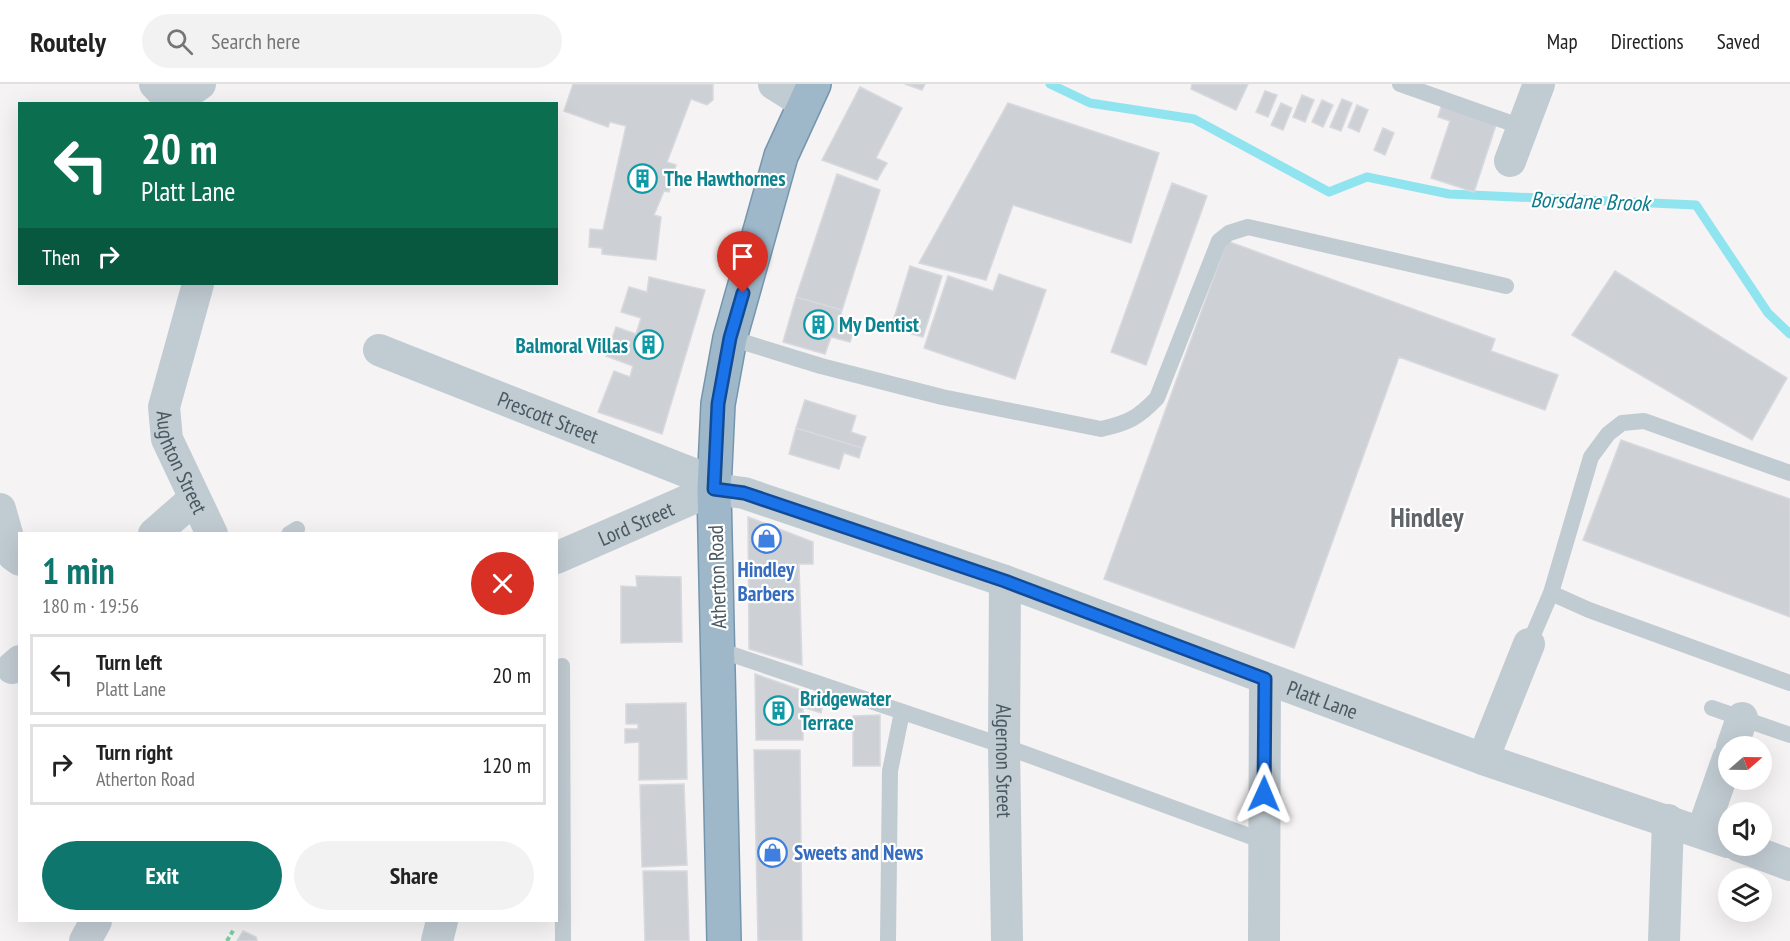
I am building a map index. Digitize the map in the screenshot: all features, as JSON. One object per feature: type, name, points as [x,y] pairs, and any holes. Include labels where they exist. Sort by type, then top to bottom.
[{"type":"highway","name":"Atherton Road","points":[[724,941],[714,489],[718,404],[730,338],[781,156],[809,93]]},
{"type":"street","points":[[155,84],[172,102]]},
{"type":"street","points":[[174,102],[200,84]]},
{"type":"street","points":[[774,84],[809,93]]},
{"type":"street","points":[[1510,160],[1539,84]]},
{"type":"street","name":"Aughton Street","points":[[198,285],[164,407],[167,439],[211,532]]},
{"type":"street","name":"Prescott Street","points":[[379,350],[693,474],[714,489]]},
{"type":"street","name":"Lord Street","points":[[558,557],[714,489]]},
{"type":"street","name":"Platt Lane","points":[[714,489],[744,493],[1005,581],[1483,759],[1715,837]]},
{"type":"street","points":[[155,532],[194,499]]},
{"type":"street","points":[[0,509],[13,555],[18,559]]},
{"type":"street","name":"Algernon Street","points":[[1005,581],[1004,746],[1007,941]]},
{"type":"street","points":[[1483,759],[1529,644]]},
{"type":"street","points":[[1264,941],[1265,679]]},
{"type":"street","points":[[1736,736],[1742,718]]},
{"type":"street","points":[[1715,837],[1723,790]]},
{"type":"street","points":[[1664,941],[1668,820]]},
{"type":"street","points":[[1766,856],[1790,865]]},
{"type":"street","points":[[85,941],[95,922]]},
{"type":"lane","points":[[1400,84],[1522,127]]},
{"type":"lane","points":[[730,338],[820,366],[931,394],[1101,429],[1141,416],[1156,398],[1219,241],[1229,233],[1248,227],[1506,286]]},
{"type":"lane","points":[[1529,644],[1551,593],[1591,457],[1608,434],[1622,423],[1644,421],[1790,473]]},
{"type":"lane","points":[[1551,593],[1589,610],[1790,683]]},
{"type":"lane","points":[[719,650],[1004,746],[1263,841]]},
{"type":"lane","points":[[562,666],[563,941]]},
{"type":"lane","points":[[1712,708],[1790,735]]},
{"type":"lane","points":[[888,941],[890,771],[902,712]]},
{"type":"path","points":[[227,941],[234,929]]},
{"type":"building","name":"The Hawthornes","points":[[573,84],[713,84],[713,100],[707,105],[691,99],[667,162],[676,165],[669,192],[664,191],[654,215],[661,217],[656,260],[602,254],[602,248],[589,247],[590,229],[603,230],[626,126],[610,122],[608,127],[564,111]]},
{"type":"building","points":[[905,84],[925,84],[922,90]]},
{"type":"building","points":[[1192,84],[1248,84],[1236,110],[1191,89]]},
{"type":"building","points":[[860,87],[902,108],[876,158],[887,163],[877,180],[822,160]]},
{"type":"building","points":[[1265,91],[1277,95],[1268,117],[1256,112]]},
{"type":"building","points":[[1302,95],[1314,100],[1305,122],[1293,117]]},
{"type":"building","points":[[1342,99],[1352,103],[1341,131],[1330,127]]},
{"type":"building","points":[[1322,100],[1333,105],[1323,127],[1312,122]]},
{"type":"building","points":[[1008,103],[1159,153],[1131,243],[1013,205],[986,280],[919,263]]},
{"type":"building","points":[[1281,103],[1292,108],[1283,130],[1271,125]]},
{"type":"building","points":[[1442,104],[1497,122],[1474,192],[1431,178],[1450,121],[1438,117]]},
{"type":"building","points":[[1357,105],[1368,110],[1359,132],[1348,127]]},
{"type":"building","points":[[1383,128],[1394,133],[1385,155],[1374,150]]},
{"type":"building","points":[[837,174],[880,190],[842,310],[796,297]]},
{"type":"building","points":[[1172,183],[1207,196],[1146,365],[1111,352]]},
{"type":"building","points":[[1227,241],[1495,339],[1491,351],[1558,375],[1545,410],[1399,357],[1294,648],[1104,579]]},
{"type":"building","points":[[910,266],[942,276],[923,337],[891,328]]},
{"type":"building","points":[[1615,271],[1787,378],[1752,440],[1572,335]]},
{"type":"building","points":[[999,274],[1046,290],[1015,379],[924,348],[948,276],[993,291]]},
{"type":"building","name":"Balmoral Villas","points":[[649,277],[705,290],[662,434],[598,412],[614,371],[630,377],[633,366],[606,356],[616,327],[636,334],[641,318],[621,312],[629,287],[647,292]]},
{"type":"building","name":"My Dentist","points":[[796,297],[842,310],[839,321],[855,327],[850,342],[831,337],[825,354],[783,342]]},
{"type":"building","points":[[805,400],[856,416],[851,432],[866,437],[862,448],[796,428]]},
{"type":"building","points":[[796,428],[862,448],[859,458],[844,453],[839,469],[789,454]]},
{"type":"building","points":[[1621,440],[1790,499],[1790,617],[1583,540]]},
{"type":"building","points":[[748,517],[813,542],[813,564],[799,564],[802,665],[749,649]]},
{"type":"building","points":[[636,576],[681,577],[682,642],[621,643],[621,586],[637,587]]},
{"type":"building","name":"Bridgewater Terrace","points":[[755,674],[824,698],[821,713],[803,707],[803,740],[756,740]]},
{"type":"building","points":[[686,703],[687,779],[639,780],[639,742],[625,743],[625,729],[638,729],[638,724],[626,724],[626,704]]},
{"type":"building","points":[[880,715],[880,766],[853,766],[853,716]]},
{"type":"building","points":[[754,750],[800,750],[802,941],[758,941]]},
{"type":"building","points":[[684,784],[687,865],[642,867],[640,785]]},
{"type":"building","points":[[643,871],[687,871],[689,941],[645,941]]},
{"type":"building","points":[[243,931],[256,937],[257,941],[237,941]]},
{"type":"waterway","name":"Borsdane Brook","points":[[1050,84],[1090,103],[1194,119],[1329,192],[1367,177],[1449,194],[1696,205],[1768,313],[1790,334]]},
{"type":"place","name":"The Hawthornes","points":[[643,178]]},
{"type":"place","name":"My Dentist","points":[[818,324]]},
{"type":"place","name":"Balmoral Villas","points":[[649,345]]},
{"type":"place","name":"Hindley Barbers","points":[[766,538]]},
{"type":"place","name":"Bridgewater Terrace","points":[[779,710]]},
{"type":"place","name":"Sweets and News","points":[[773,852]]},
{"type":"district","name":"Hindley","points":[[1427,517]]},
{"type":"route","points":[[743,293],[730,338],[718,404],[714,489],[744,493],[1005,581],[1265,679],[1264,794]]}]
